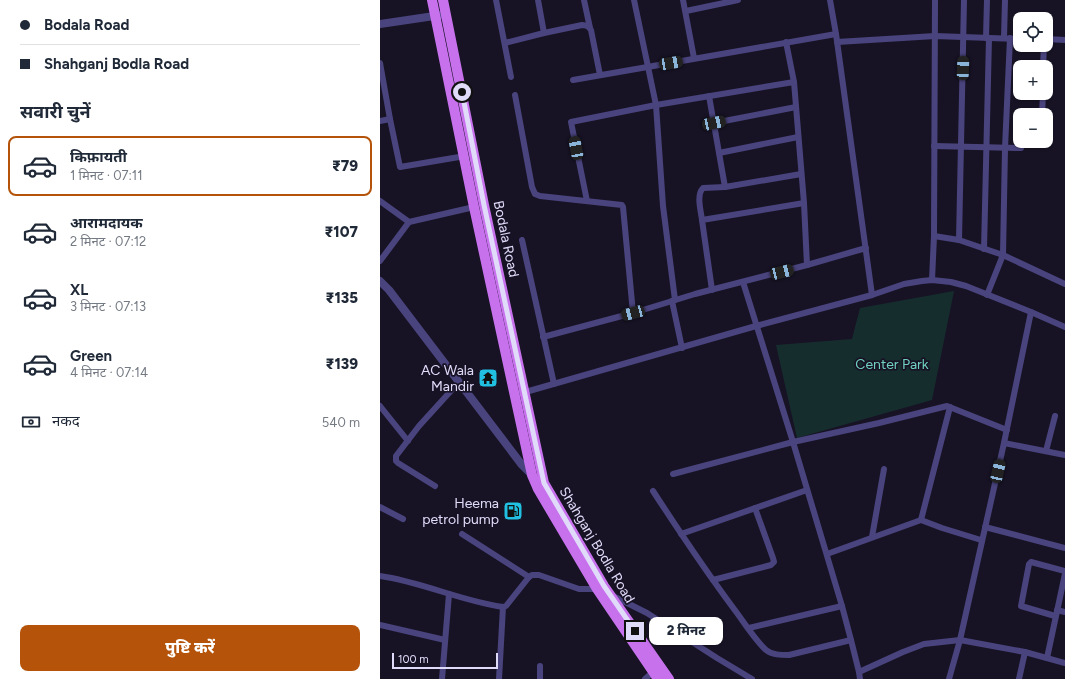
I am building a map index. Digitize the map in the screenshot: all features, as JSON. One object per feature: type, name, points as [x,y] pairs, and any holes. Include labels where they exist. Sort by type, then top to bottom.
[{"type":"main road","name":"Bodala Road","points":[[432,0],[440,15],[486,213],[520,393],[532,475]]},
{"type":"main road","name":"Bodala Road","points":[[443,0],[440,15],[474,207],[544,483]]},
{"type":"main road","name":"Shahganj Bodla Road","points":[[532,475],[538,489],[656,676]]},
{"type":"main road","name":"Shahganj Bodla Road","points":[[544,483],[600,587],[610,595],[669,679]]},
{"type":"street","points":[[496,0],[512,77]]},
{"type":"street","points":[[538,0],[544,33]]},
{"type":"street","points":[[584,0],[600,75]]},
{"type":"street","points":[[634,0],[656,105],[663,206],[673,300],[682,348]]},
{"type":"street","points":[[683,0],[694,58]]},
{"type":"street","points":[[686,11],[738,0]]},
{"type":"street","points":[[830,0],[872,295]]},
{"type":"street","points":[[932,280],[934,236],[935,0]]},
{"type":"street","points":[[959,240],[964,0]]},
{"type":"street","points":[[984,249],[987,0]]},
{"type":"street","points":[[988,295],[1003,255],[1007,38],[1005,0]]},
{"type":"street","points":[[380,24],[440,15]]},
{"type":"street","points":[[505,43],[582,25],[590,28]]},
{"type":"street","points":[[573,80],[836,34]]},
{"type":"street","points":[[837,42],[935,36],[1013,38]]},
{"type":"street","points":[[1053,40],[1065,40]]},
{"type":"street","points":[[786,42],[794,82],[804,203],[807,265]]},
{"type":"street","points":[[380,63],[400,167],[465,156]]},
{"type":"street","points":[[587,201],[572,122],[656,105],[794,82]]},
{"type":"street","points":[[515,95],[532,187],[535,194],[540,196],[622,205],[633,313]]},
{"type":"street","points":[[709,96],[725,187]]},
{"type":"street","points":[[714,123],[796,106]]},
{"type":"street","points":[[380,121],[390,119]]},
{"type":"street","points":[[719,153],[798,137]]},
{"type":"street","points":[[934,146],[1013,148]]},
{"type":"street","points":[[712,290],[699,195],[701,191],[704,188],[725,187],[801,174]]},
{"type":"street","points":[[380,201],[409,222]]},
{"type":"street","points":[[702,220],[804,203]]},
{"type":"street","points":[[380,261],[409,222],[474,207]]},
{"type":"street","points":[[934,236],[959,240],[1003,255],[1065,284]]},
{"type":"street","points":[[522,240],[554,384]]},
{"type":"street","points":[[543,337],[866,248]]},
{"type":"street","points":[[520,393],[756,326],[872,295],[904,284],[922,281],[932,280],[951,282],[988,295],[1065,327]]},
{"type":"street","points":[[380,281],[389,290],[522,465],[532,475],[544,483]]},
{"type":"street","points":[[743,282],[827,554],[860,676],[903,652],[924,644],[960,640],[1025,652],[1065,663]]},
{"type":"street","points":[[949,679],[960,640],[1007,430],[1031,312]]},
{"type":"street","points":[[435,486],[396,461],[397,453],[459,382]]},
{"type":"street","points":[[380,406],[408,441]]},
{"type":"street","points":[[673,474],[793,442],[947,406],[1007,430]]},
{"type":"street","points":[[922,520],[950,407]]},
{"type":"street","points":[[1046,451],[1055,416]]},
{"type":"street","points":[[1004,443],[1065,455]]},
{"type":"street","points":[[872,537],[884,469]]},
{"type":"street","points":[[681,534],[807,490]]},
{"type":"street","points":[[653,491],[713,580],[767,651],[772,654],[789,655],[851,640]]},
{"type":"street","points":[[380,507],[403,519]]},
{"type":"street","points":[[713,580],[771,565],[774,562],[755,508]]},
{"type":"street","points":[[827,554],[922,520],[942,528],[982,540]]},
{"type":"street","points":[[985,527],[1065,548]]},
{"type":"street","points":[[462,534],[529,577]]},
{"type":"street","points":[[1046,658],[1056,613],[1063,596],[1065,572],[1031,562],[1029,564],[1021,606],[1056,613],[1065,612]]},
{"type":"street","points":[[380,576],[404,580],[449,594],[503,607],[506,606],[532,575],[539,575],[579,589],[600,587]]},
{"type":"street","points":[[442,679],[449,594]]},
{"type":"street","points":[[610,595],[647,613],[752,679]]},
{"type":"street","points":[[749,628],[842,606]]},
{"type":"street","points":[[499,679],[503,607]]},
{"type":"street","points":[[380,625],[445,640]]},
{"type":"street","points":[[1019,679],[1025,652]]},
{"type":"street","points":[[540,666],[540,679]]},
{"type":"street","points":[[644,679],[656,676]]},
{"type":"green space","name":"Center Park","points":[[954,291],[932,400],[797,438],[776,345],[852,339],[860,308]]},
{"type":"place","name":"AC Wala Mandir","points":[[488,378]]},
{"type":"place","name":"Heema petrol pump","points":[[513,511]]},
{"type":"route","points":[[462,92],[484,205],[544,483],[604,586],[635,631]]}]
